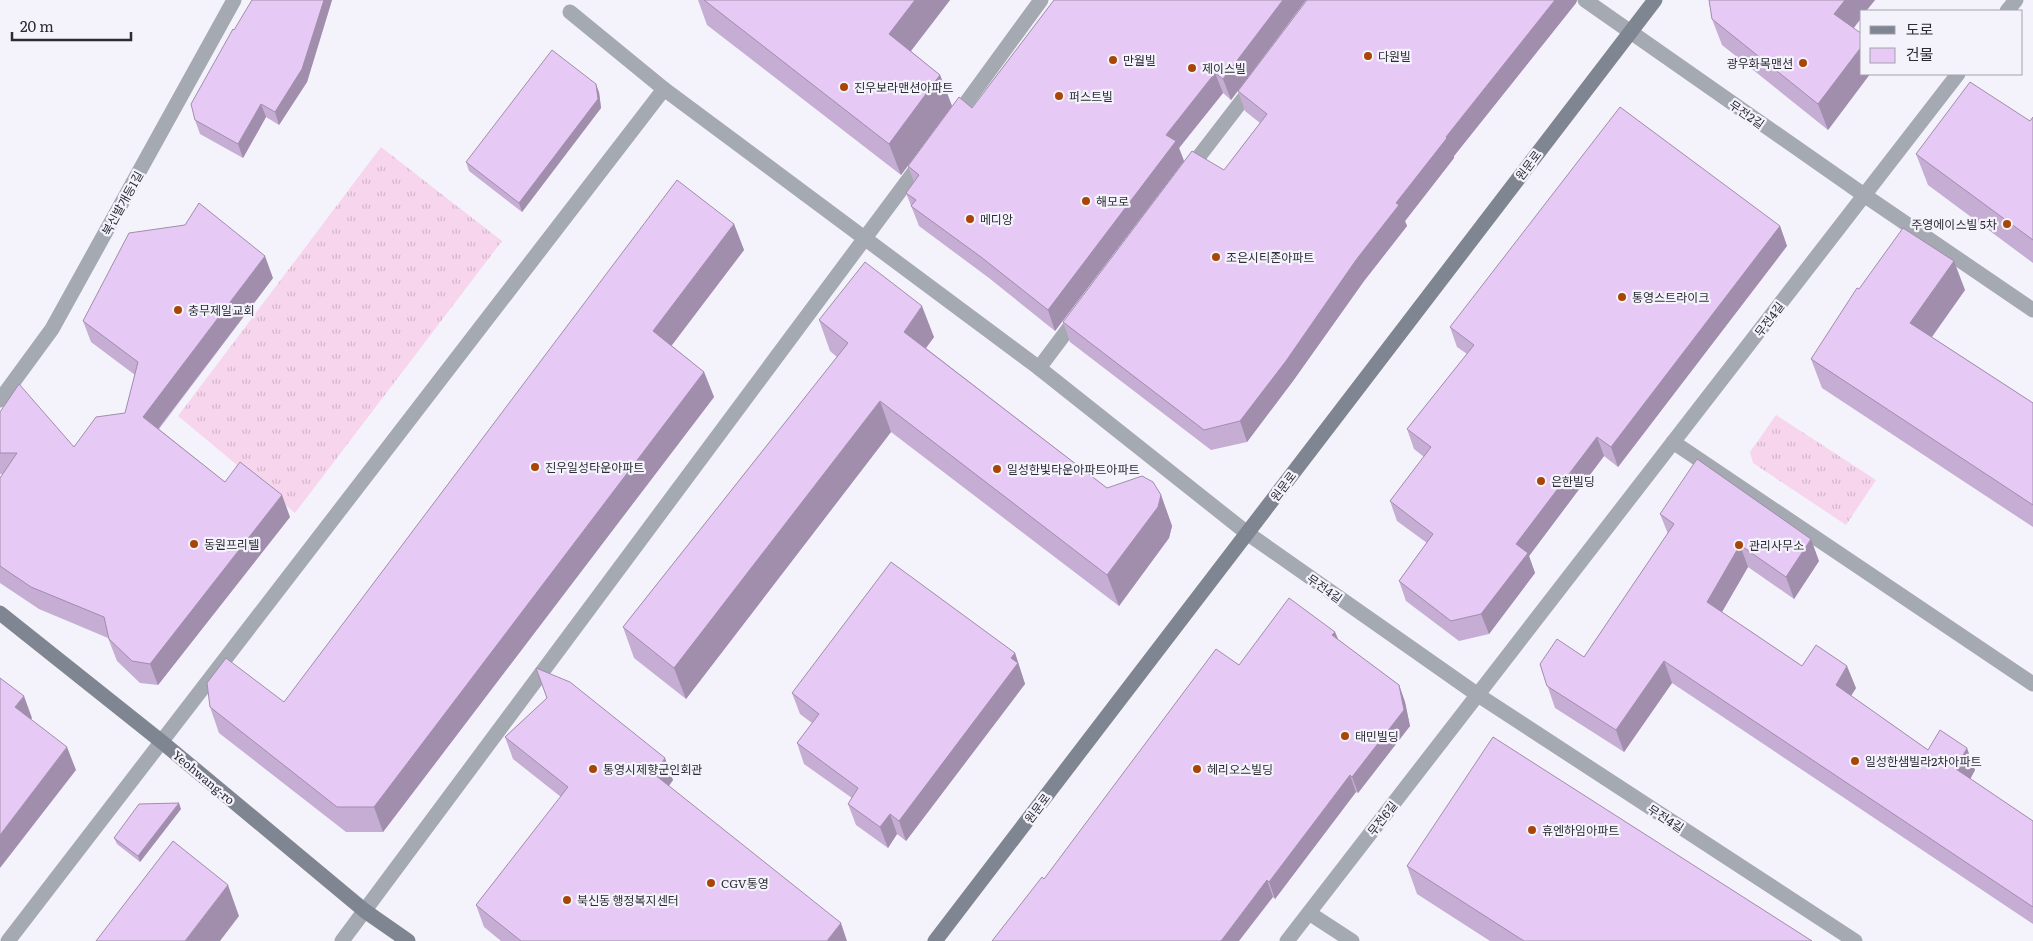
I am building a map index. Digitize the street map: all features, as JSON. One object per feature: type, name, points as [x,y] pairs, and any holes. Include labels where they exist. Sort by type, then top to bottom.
[{"type":"street","name":"북신발개등1길","points":[[0,400],[52,329],[234,0]]},
{"type":"street","points":[[947,128],[1041,0]]},
{"type":"street","points":[[1585,0],[1630,32]]},
{"type":"street","name":"원문로","points":[[935,941],[1655,0]]},
{"type":"street","points":[[2008,10],[2016,0]]},
{"type":"street","name":"무전4길","points":[[570,12],[664,89],[1039,368],[1247,533],[1478,695],[1855,941]]},
{"type":"street","name":"무전2길","points":[[1630,32],[2033,310]]},
{"type":"street","points":[[1181,180],[1264,70]]},
{"type":"street","points":[[1864,195],[1957,75]]},
{"type":"street","points":[[8,941],[664,89]]},
{"type":"street","points":[[342,941],[930,152]]},
{"type":"street","name":"무전4길","points":[[1478,695],[1864,195]]},
{"type":"street","points":[[1039,368],[1086,306]]},
{"type":"street","points":[[1673,442],[2033,684]]},
{"type":"street","name":"Yeohwang-ro","points":[[0,614],[162,742],[364,911],[408,941]]},
{"type":"street","name":"무전6길","points":[[1287,941],[1478,695]]},
{"type":"street","points":[[1309,913],[1352,941]]},
{"type":"green space","points":[[381,147],[502,241],[295,513],[178,416]]},
{"type":"green space","points":[[1776,415],[1876,480],[1846,525],[1753,463],[1750,452]]},
{"type":"building","points":[[252,0],[324,0],[302,69],[275,112],[261,104],[238,144],[195,120],[191,104],[233,29]]},
{"type":"building","name":"진우보라맨션아파트","points":[[704,0],[915,0],[889,34],[940,75],[889,144]]},
{"type":"building","points":[[1054,0],[1283,0],[1223,79],[1215,73],[1166,135],[1176,141],[1048,310],[981,257],[911,206],[916,200],[906,193],[919,175],[908,166],[959,97],[972,108]]},
{"type":"building","points":[[1307,0],[1555,0],[1396,203],[1399,205],[1356,260],[1286,361],[1240,421],[1204,430],[1063,322],[1192,151],[1224,170],[1267,114],[1238,91]]},
{"type":"building","name":"광우화목맨션","points":[[1709,0],[1845,0],[1834,14],[1860,33],[1860,49],[1818,104],[1712,19]]},
{"type":"building","points":[[552,50],[596,84],[598,99],[519,203],[466,162]]},
{"type":"building","points":[[1970,82],[2030,121],[2033,117],[2033,240],[1916,154]]},
{"type":"building","points":[[1620,107],[1780,226],[1611,447],[1597,437],[1516,544],[1528,553],[1481,614],[1451,621],[1399,581],[1433,534],[1390,501],[1431,447],[1407,429],[1474,345],[1450,327]]},
{"type":"building","points":[[677,180],[734,224],[653,331],[704,372],[374,807],[337,807],[210,707],[207,683],[226,658],[284,702]]},
{"type":"building","points":[[199,203],[265,256],[143,417],[225,482],[240,462],[282,495],[150,664],[132,661],[109,639],[104,617],[31,587],[0,566],[0,478],[17,453],[0,453],[0,412],[19,384],[74,447],[96,417],[125,413],[138,362],[83,321],[129,233],[185,225]]},
{"type":"building","points":[[1903,228],[1954,261],[1910,323],[2033,403],[2033,505],[1811,359],[1857,288],[1859,289]]},
{"type":"building","name":"일성한빛타운아파트아파트","points":[[865,262],[922,306],[904,332],[1107,488],[1142,476],[1153,482],[1161,495],[1158,507],[1107,575],[880,401],[674,668],[623,627],[848,343],[819,320]]},
{"type":"building","points":[[1697,459],[1811,539],[1786,577],[1740,545],[1707,602],[1802,666],[1816,645],[1847,666],[1836,685],[1928,750],[1940,730],[1967,748],[1956,769],[2033,821],[2033,907],[1664,661],[1616,730],[1547,686],[1540,664],[1557,639],[1584,657],[1674,524],[1660,514]]},
{"type":"building","points":[[891,562],[1015,653],[1011,658],[1018,663],[899,821],[890,814],[880,827],[848,804],[858,788],[797,743],[819,714],[792,693]]},
{"type":"building","points":[[1289,598],[1335,632],[1332,635],[1399,685],[1404,710],[1352,777],[1350,775],[1269,882],[1267,880],[1221,941],[992,941],[1042,877],[1044,879],[1216,649],[1239,665]]},
{"type":"building","points":[[536,668],[570,682],[665,758],[654,774],[841,923],[827,941],[521,941],[476,905],[568,787],[505,737],[547,698]]},
{"type":"building","points":[[0,678],[24,696],[15,707],[67,747],[0,835]]},
{"type":"building","name":"휴엔하임아파트","points":[[1493,737],[1812,941],[1524,941],[1407,866]]},
{"type":"building","points":[[179,803],[138,856],[114,838],[139,804]]},
{"type":"building","points":[[173,841],[228,885],[185,941],[96,941]]},
{"type":"place","name":"다원빌","points":[[1368,56]]},
{"type":"place","name":"만월빌","points":[[1113,60]]},
{"type":"place","name":"광우화목맨션","points":[[1803,63]]},
{"type":"place","name":"제이스빌","points":[[1192,68]]},
{"type":"place","name":"진우보라맨션아파트","points":[[844,87]]},
{"type":"place","name":"퍼스트빌","points":[[1059,96]]},
{"type":"place","name":"해모로","points":[[1086,201]]},
{"type":"place","name":"메디앙","points":[[970,219]]},
{"type":"place","name":"주영에이스빌 5차","points":[[2007,224]]},
{"type":"place","name":"조은시티존아파트","points":[[1216,257]]},
{"type":"place","name":"통영스트라이크","points":[[1622,297]]},
{"type":"place","name":"충무제일교회","points":[[178,310]]},
{"type":"place","name":"진우일성타운아파트","points":[[535,467]]},
{"type":"place","name":"일성한빛타운아파트아파트","points":[[997,469]]},
{"type":"place","name":"은한빌딩","points":[[1541,481]]},
{"type":"place","name":"동원프리텔","points":[[194,544]]},
{"type":"place","name":"관리사무소","points":[[1739,545]]},
{"type":"place","name":"태민빌딩","points":[[1345,736]]},
{"type":"place","name":"일성한샘빌라2차아파트","points":[[1855,761]]},
{"type":"place","name":"통영시제향군인회관","points":[[593,769]]},
{"type":"place","name":"헤리오스빌딩","points":[[1197,769]]},
{"type":"place","name":"휴엔하임아파트","points":[[1532,830]]},
{"type":"place","name":"CGV통영","points":[[711,883]]},
{"type":"place","name":"북신동 행정복지센터","points":[[567,900]]}]
